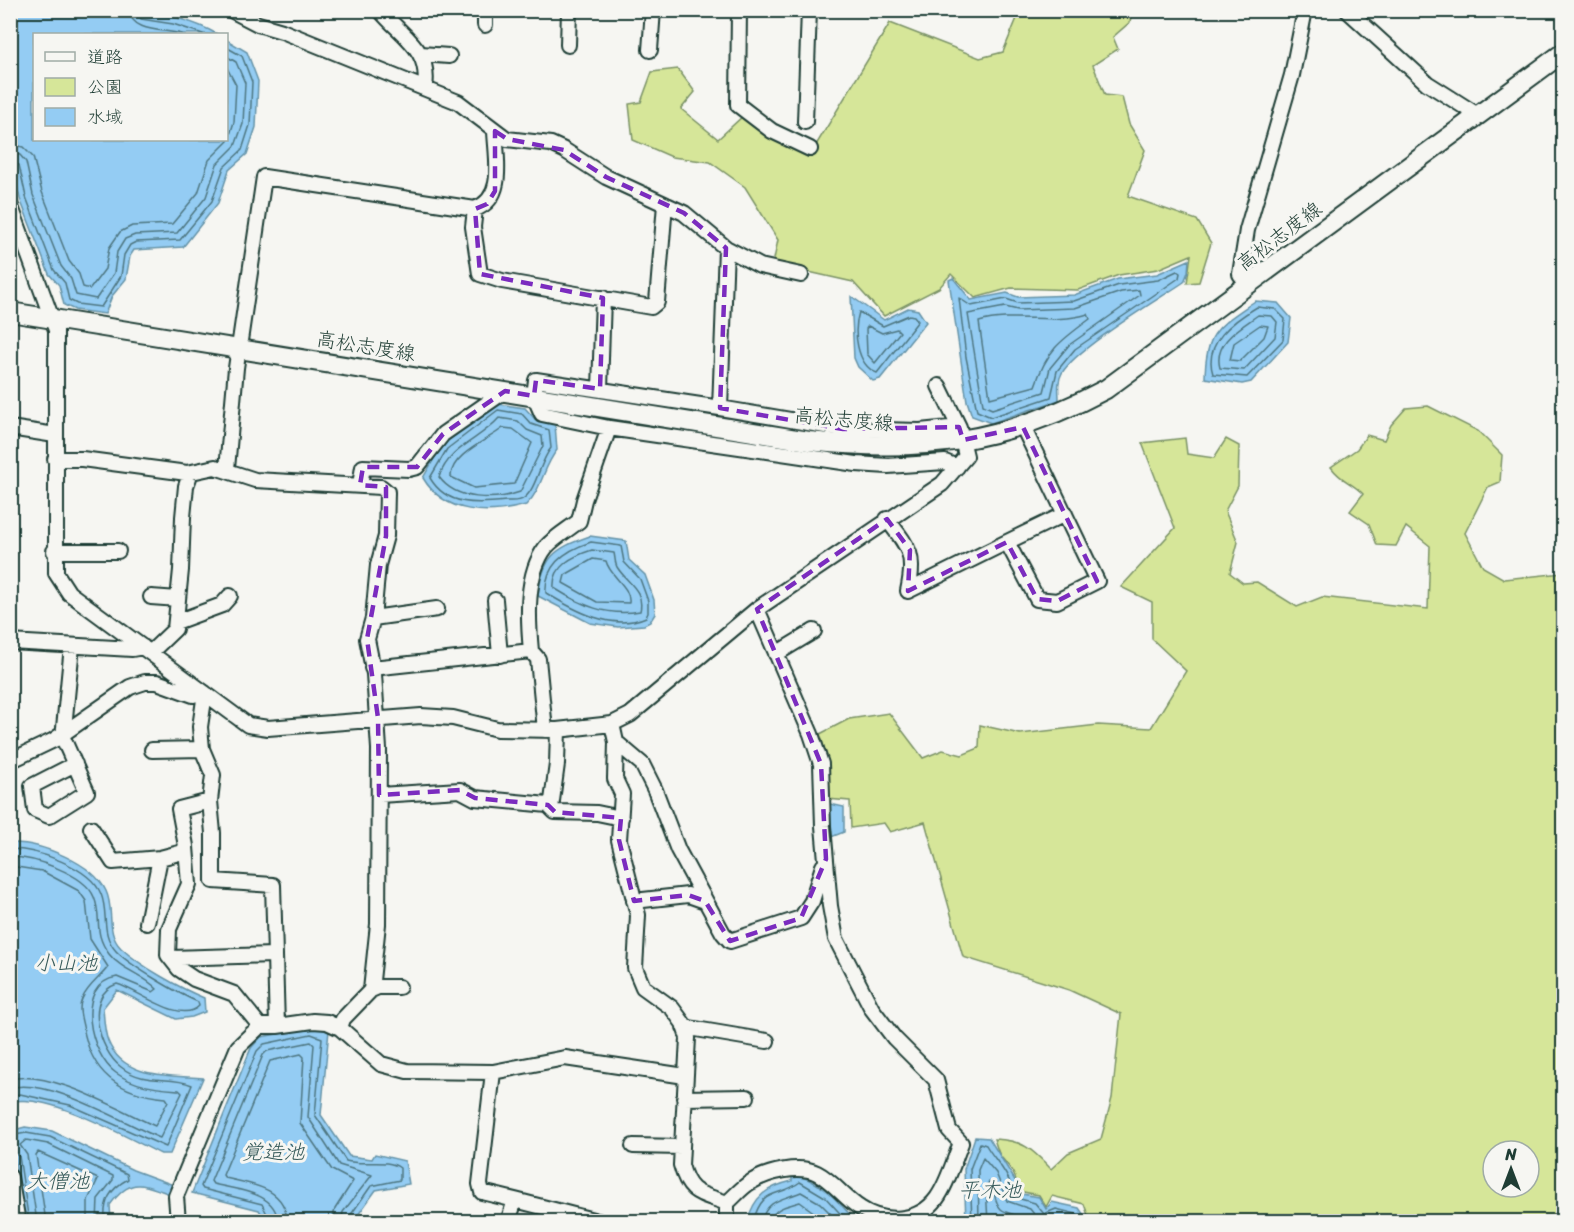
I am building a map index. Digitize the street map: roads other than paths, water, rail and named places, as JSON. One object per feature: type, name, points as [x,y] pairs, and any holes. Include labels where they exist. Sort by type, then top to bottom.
[{"type":"main road","name":"高松志度線","points":[[10,312],[849,445],[917,446],[961,434],[1023,427],[1064,411],[1106,389],[1249,286],[1563,52]]},
{"type":"street","points":[[231,10],[258,24],[282,31],[458,102],[507,139],[551,144],[564,150],[606,177],[684,213],[726,248],[760,266],[801,275]]},
{"type":"street","points":[[380,10],[421,54],[427,73],[425,88]]},
{"type":"street","points":[[485,25],[486,10]]},
{"type":"street","points":[[568,45],[569,10]]},
{"type":"street","points":[[650,50],[653,10]]},
{"type":"street","points":[[739,10],[738,105],[772,131],[810,149]]},
{"type":"street","points":[[805,122],[809,10]]},
{"type":"street","points":[[1249,286],[1240,274],[1247,230],[1292,75],[1305,10]]},
{"type":"street","points":[[1347,10],[1427,82],[1479,116]]},
{"type":"street","points":[[421,54],[449,56]]},
{"type":"street","points":[[227,469],[239,348],[264,177],[475,209],[487,204],[495,191],[495,131]]},
{"type":"street","points":[[10,204],[56,330],[54,551],[56,573],[69,593],[204,692],[248,724],[268,728],[378,718],[442,717],[497,729],[552,730],[612,724],[630,715],[757,609],[942,484],[966,456],[961,434],[939,386]]},
{"type":"street","points":[[475,209],[473,227],[480,274],[502,281],[651,307],[657,302],[665,204]]},
{"type":"street","points":[[720,408],[726,248]]},
{"type":"street","points":[[600,389],[603,298]]},
{"type":"street","points":[[957,467],[945,462],[888,466],[856,464],[609,429],[542,414],[534,396],[536,380],[843,429],[961,434]]},
{"type":"street","points":[[360,485],[363,467],[409,469],[417,467],[444,434],[505,391]]},
{"type":"street","points":[[1007,542],[1037,599],[1057,601],[1097,581],[1023,427]]},
{"type":"street","points":[[10,428],[55,435]]},
{"type":"street","points":[[551,808],[557,764],[538,659],[531,651],[529,629],[536,564],[547,546],[579,521],[609,429]]},
{"type":"street","points":[[55,459],[82,459],[191,472],[215,467],[227,469],[255,480],[360,485],[381,487],[387,492],[386,536],[378,565],[373,618],[367,639],[378,718],[379,795],[378,924],[371,990]]},
{"type":"street","points":[[10,642],[147,650],[175,629],[186,486],[191,472]]},
{"type":"street","points":[[887,519],[910,550],[913,568],[908,591],[1065,514]]},
{"type":"street","points":[[54,551],[118,551]]},
{"type":"street","points":[[176,621],[222,604],[230,596]]},
{"type":"street","points":[[151,597],[178,599]]},
{"type":"street","points":[[495,600],[500,655]]},
{"type":"street","points":[[373,618],[437,609]]},
{"type":"street","points":[[727,1221],[727,1203],[750,1182],[793,1169],[817,1173],[869,1214],[887,1220],[900,1219],[924,1210],[938,1197],[961,1143],[950,1130],[936,1080],[894,1038],[872,1009],[836,939],[826,859],[821,764],[757,609]]},
{"type":"street","points":[[776,654],[814,631]]},
{"type":"street","points":[[72,646],[63,738],[75,764]]},
{"type":"street","points":[[372,668],[531,651]]},
{"type":"street","points":[[10,761],[54,740],[130,687],[145,682],[169,685],[193,694],[204,692]]},
{"type":"street","points":[[204,692],[200,727],[201,749],[213,775],[210,801],[213,881],[273,885],[277,1026]]},
{"type":"street","points":[[612,724],[616,742],[615,779],[622,794],[620,840],[638,915],[635,968],[638,979],[656,998],[672,1008],[688,1038],[681,1165],[686,1182],[692,1191],[727,1203]]},
{"type":"street","points":[[616,742],[642,764],[655,790],[678,850],[723,933],[730,941],[801,918],[812,901],[826,859]]},
{"type":"street","points":[[152,750],[201,749]]},
{"type":"street","points":[[379,795],[460,790],[475,798],[551,808],[555,812],[597,813],[621,818]]},
{"type":"street","points":[[210,801],[180,809],[189,884],[175,912],[166,948],[178,969],[194,979],[234,994],[260,1026]]},
{"type":"street","points":[[91,828],[113,862],[160,858],[183,852],[186,847]]},
{"type":"street","points":[[147,923],[160,858]]},
{"type":"street","points":[[634,901],[688,895],[705,901]]},
{"type":"street","points":[[171,958],[275,955]]},
{"type":"street","points":[[340,1028],[343,1019],[371,990],[378,987],[399,987]]},
{"type":"street","points":[[178,1221],[176,1196],[238,1047],[260,1026],[313,1021],[340,1028],[381,1064],[407,1071],[493,1072],[565,1058],[685,1076]]},
{"type":"street","points":[[684,1027],[767,1041]]},
{"type":"street","points":[[493,1072],[480,1184],[482,1192],[601,1221]]},
{"type":"street","points":[[684,1098],[747,1097]]},
{"type":"street","points":[[633,1146],[682,1147]]},
{"type":"street","points":[[10,1177],[18,1221]]},
{"type":"street","points":[[508,1221],[515,1200]]},
{"type":"water","points":[[116,9],[168,16],[193,23],[215,33],[33,33],[33,141],[228,141],[228,41],[247,52],[258,81],[256,127],[247,154],[229,170],[218,203],[183,247],[134,250],[130,256],[126,279],[112,296],[105,314],[75,310],[64,305],[59,285],[49,274],[20,199],[10,149],[10,11]]},
{"type":"water","points":[[1189,260],[1184,282],[1100,338],[1070,363],[1060,376],[1059,400],[991,423],[972,416],[967,401],[949,280],[953,278],[971,300],[1007,293],[1018,297],[1074,295],[1118,279],[1157,274]]},
{"type":"water","points":[[851,296],[884,320],[908,308],[918,310],[926,322],[880,379],[873,381],[858,367],[854,358]]},
{"type":"water","points":[[1255,301],[1278,303],[1291,318],[1288,342],[1251,382],[1242,384],[1205,378],[1208,349],[1217,331]]},
{"type":"water","points":[[498,404],[525,408],[535,419],[555,424],[557,450],[536,492],[526,505],[497,510],[469,509],[443,499],[423,478],[442,445]]},
{"type":"water","points":[[590,536],[626,541],[629,560],[645,575],[654,600],[655,614],[650,622],[644,625],[618,627],[590,623],[538,596],[543,572],[552,556],[567,545]]},
{"type":"water","points":[[830,804],[844,807],[844,832],[829,838]]},
{"type":"water","name":"小山池","points":[[11,843],[50,850],[78,863],[90,872],[99,881],[109,898],[113,935],[121,948],[161,976],[204,998],[205,1012],[192,1017],[176,1019],[117,990],[103,1008],[108,1041],[124,1062],[148,1073],[203,1078],[170,1154],[161,1154],[108,1127],[65,1110],[26,1101],[11,1102]]},
{"type":"water","name":"覚造池","points":[[311,1028],[329,1030],[321,1115],[349,1156],[372,1159],[375,1154],[405,1161],[409,1184],[376,1190],[353,1222],[266,1221],[259,1210],[192,1193],[251,1048],[261,1037]]},
{"type":"water","name":"大僧池","points":[[25,1127],[52,1131],[133,1170],[176,1186],[173,1195],[146,1186],[132,1186],[125,1189],[110,1205],[111,1221],[24,1221],[10,1131]]},
{"type":"water","name":"平木池","points":[[975,1137],[989,1138],[1016,1182],[1016,1193],[1039,1197],[1046,1209],[1052,1202],[1079,1208],[1088,1221],[966,1221],[964,1169]]},
{"type":"water","points":[[792,1175],[820,1186],[836,1199],[856,1221],[747,1222],[753,1205],[758,1199],[775,1186],[792,1181]]}]
